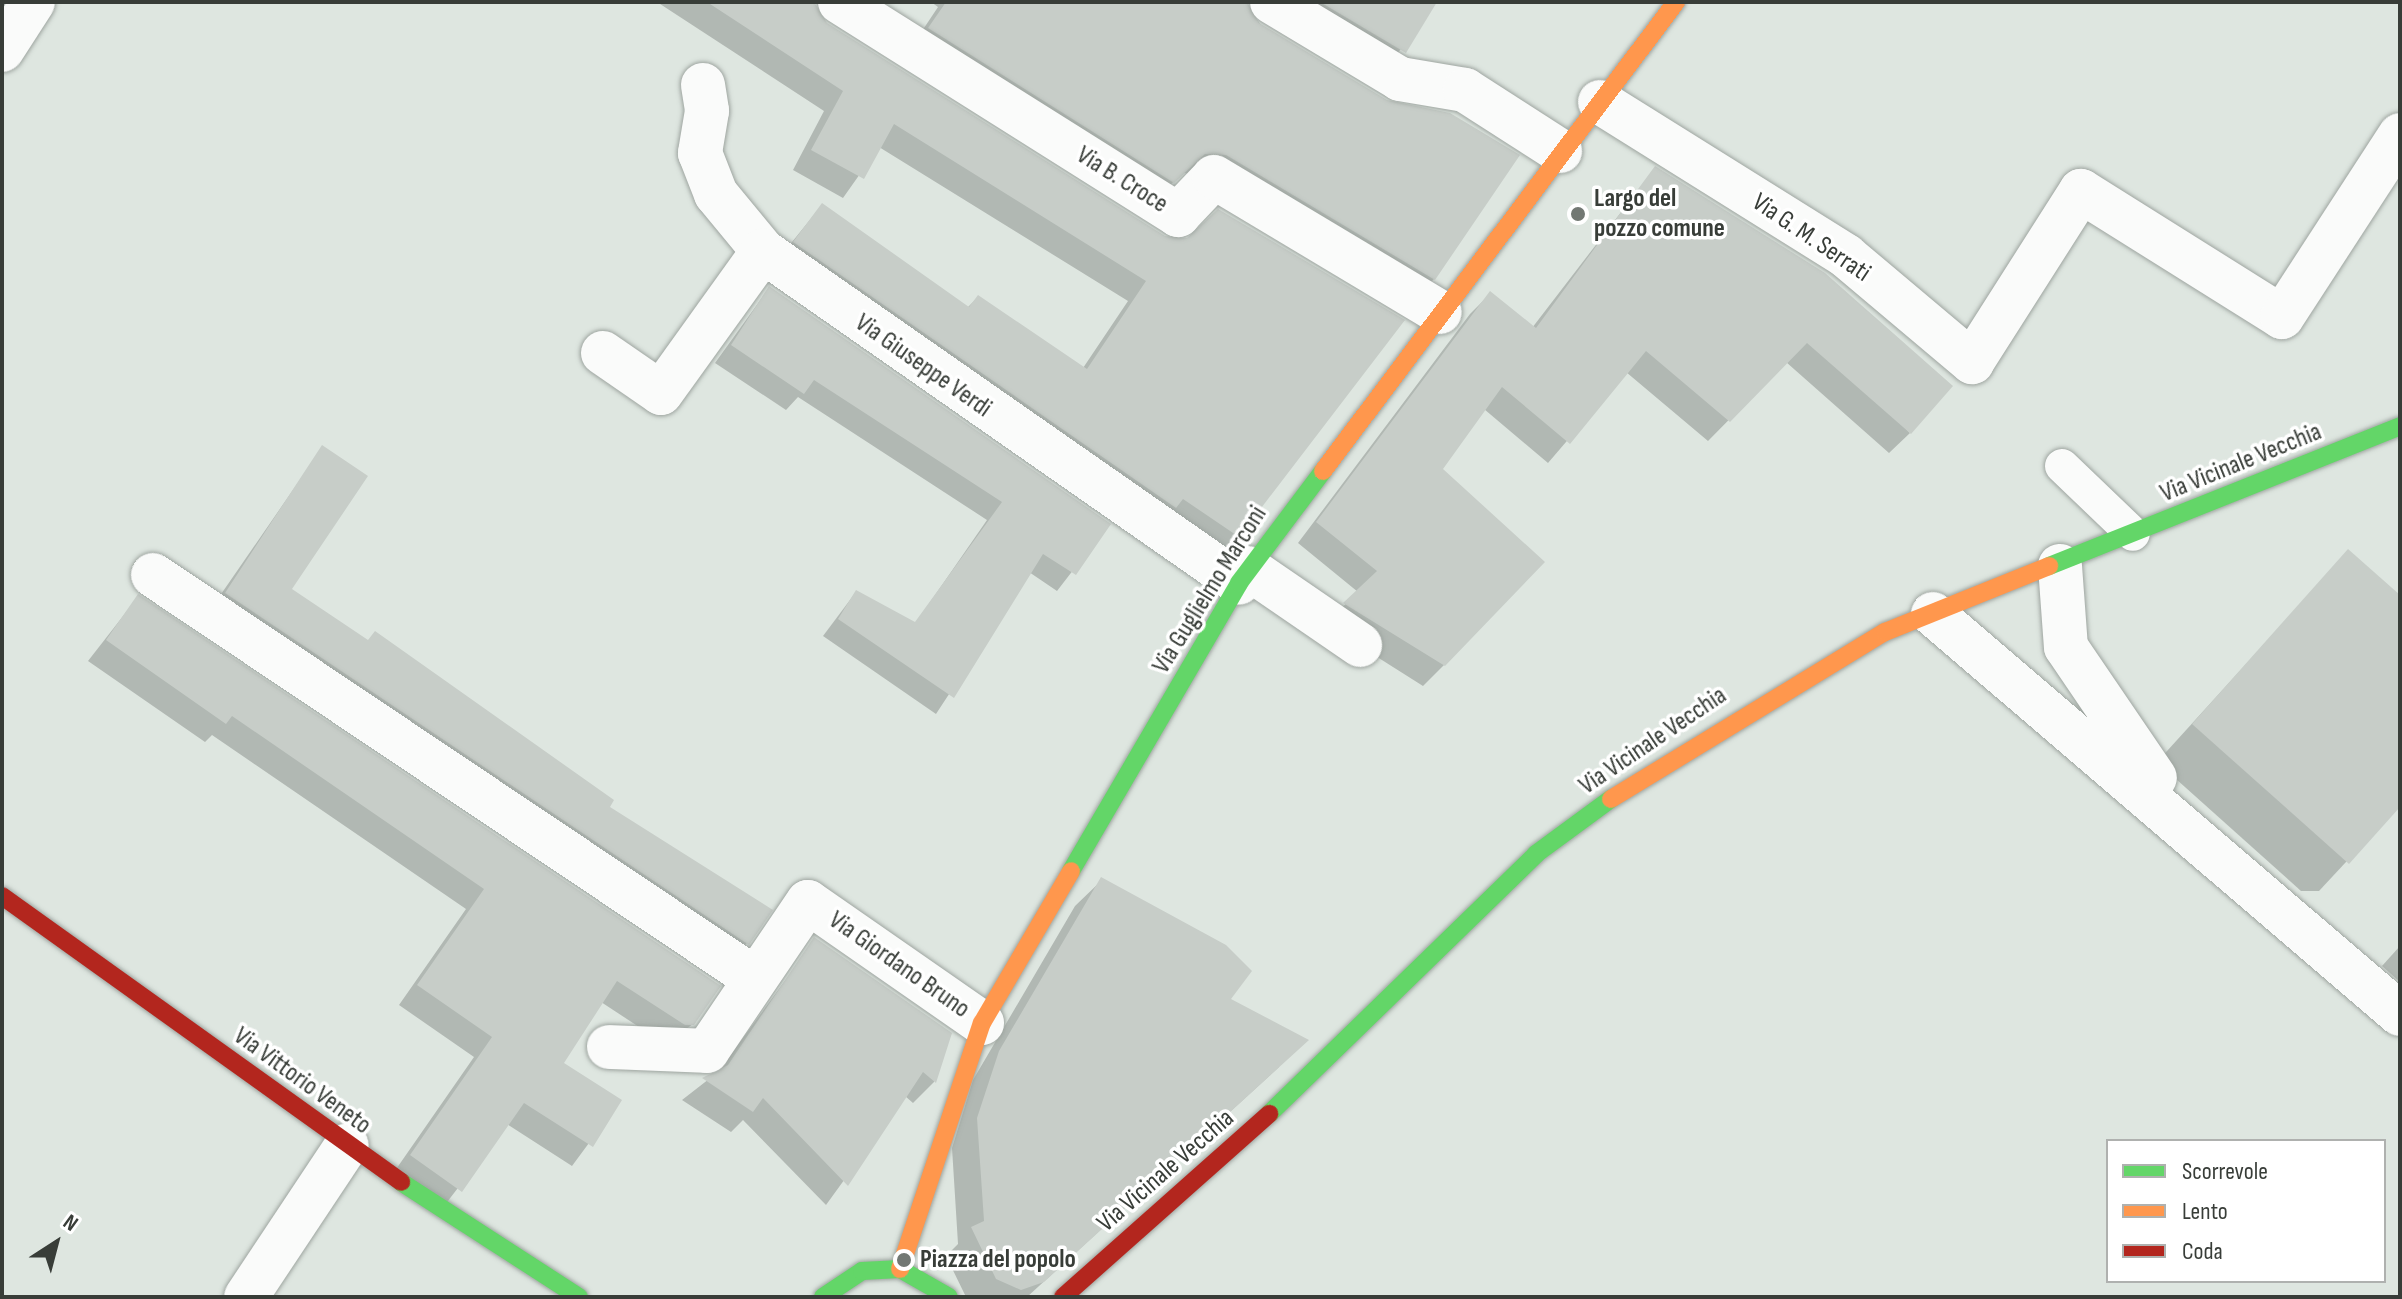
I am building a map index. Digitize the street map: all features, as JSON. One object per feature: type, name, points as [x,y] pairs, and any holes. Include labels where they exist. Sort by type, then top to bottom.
[{"type":"street","points":[[2,50],[33,2]]},
{"type":"street","name":"Via B. Croce","points":[[840,2],[1178,215],[1214,177],[1440,312]]},
{"type":"street","points":[[1272,2],[1400,79],[1465,90],[1560,151]]},
{"type":"street","name":"Via Guglielmo Marconi","points":[[900,1269],[982,1023],[1244,576],[1560,151],[1676,2]]},
{"type":"street","name":"Via Giuseppe Verdi","points":[[703,85],[700,153],[716,194],[763,251],[1244,576],[1360,645]]},
{"type":"street","name":"Via G. M. Serrati","points":[[1600,102],[1846,256],[1972,362],[2081,191],[2282,317],[2400,135]]},
{"type":"street","points":[[603,353],[661,393],[763,251]]},
{"type":"street","name":"Via Vicinale Vecchia","points":[[1063,1297],[1250,1132],[1536,854],[1770,695],[1933,614],[2060,566],[2400,426]]},
{"type":"street","points":[[2060,566],[2066,647],[2143,767],[2345,965]]},
{"type":"street","points":[[153,575],[754,978]]},
{"type":"street","points":[[1933,614],[2400,1014]]},
{"type":"street","name":"Via Vittorio Veneto","points":[[2,896],[347,1145],[579,1297]]},
{"type":"street","name":"Via Giordano Bruno","points":[[609,1047],[707,1051],[808,902],[982,1023]]},
{"type":"street","points":[[246,1297],[347,1145]]},
{"type":"street","points":[[823,1297],[862,1271],[900,1269],[949,1297]]},
{"type":"lane","points":[[2062,466],[2133,534]]},
{"type":"building","points":[[707,2],[814,2],[827,23],[1165,236],[1187,238],[1218,209],[1405,320],[1239,537],[1183,499],[1176,508],[793,242],[822,203],[969,307],[978,295],[1087,369],[1146,281],[894,124],[864,179],[811,150],[843,91]]},
{"type":"building","points":[[946,2],[1247,2],[1259,23],[1387,100],[1450,113],[1520,155],[1435,280],[1226,155],[1205,154],[1174,183],[928,28]]},
{"type":"building","points":[[1320,2],[1437,2],[1406,53]]},
{"type":"building","points":[[1655,166],[1825,273],[1953,386],[1911,434],[1807,343],[1730,422],[1646,351],[1570,444],[1502,387],[1443,469],[1545,562],[1445,666],[1343,603],[1377,571],[1316,522],[1490,291],[1536,328]]},
{"type":"building","points":[[769,286],[1111,524],[1076,575],[1043,554],[954,698],[838,619],[856,590],[915,622],[1002,502],[814,380],[804,394],[731,345]]},
{"type":"building","points":[[322,445],[368,476],[292,589],[368,640],[375,631],[614,800],[610,807],[773,910],[749,945],[225,593]]},
{"type":"building","points":[[2348,549],[2400,595],[2400,807],[2349,864],[2192,724]]},
{"type":"building","points":[[138,594],[721,986],[694,1025],[685,1025],[617,981],[564,1063],[622,1100],[593,1147],[524,1103],[462,1192],[410,1155],[492,1037],[417,985],[484,889],[232,716],[226,724],[106,640]]},
{"type":"building","points":[[1101,877],[1226,945],[1252,971],[1231,999],[1309,1040],[1044,1282],[1021,1290],[996,1279],[971,1227],[984,1221],[977,1118],[999,1051]]},
{"type":"building","points":[[814,937],[952,1033],[936,1083],[923,1072],[848,1186],[763,1098],[753,1112],[702,1078],[728,1065]]},
{"type":"traffic: fast","points":[[2049,566],[2400,426]]},
{"type":"traffic: fast","points":[[1071,871],[1239,583],[1323,471]]},
{"type":"traffic: fast","points":[[1269,1114],[1536,854],[1611,799]]},
{"type":"traffic: fast","points":[[401,1182],[579,1297]]},
{"type":"traffic: fast","points":[[823,1297],[862,1271],[900,1269],[949,1297]]},
{"type":"traffic: slow","points":[[1323,471],[1676,2]]},
{"type":"traffic: slow","points":[[1611,799],[1885,632],[2049,566]]},
{"type":"traffic: slow","points":[[900,1269],[982,1023],[1071,871]]},
{"type":"traffic: jam","points":[[2,896],[401,1182]]},
{"type":"traffic: jam","points":[[1063,1297],[1269,1114]]},
{"type":"place","name":"Largo del pozzo comune","points":[[1578,214]]},
{"type":"place","name":"Piazza del popolo","points":[[904,1260]]}]
